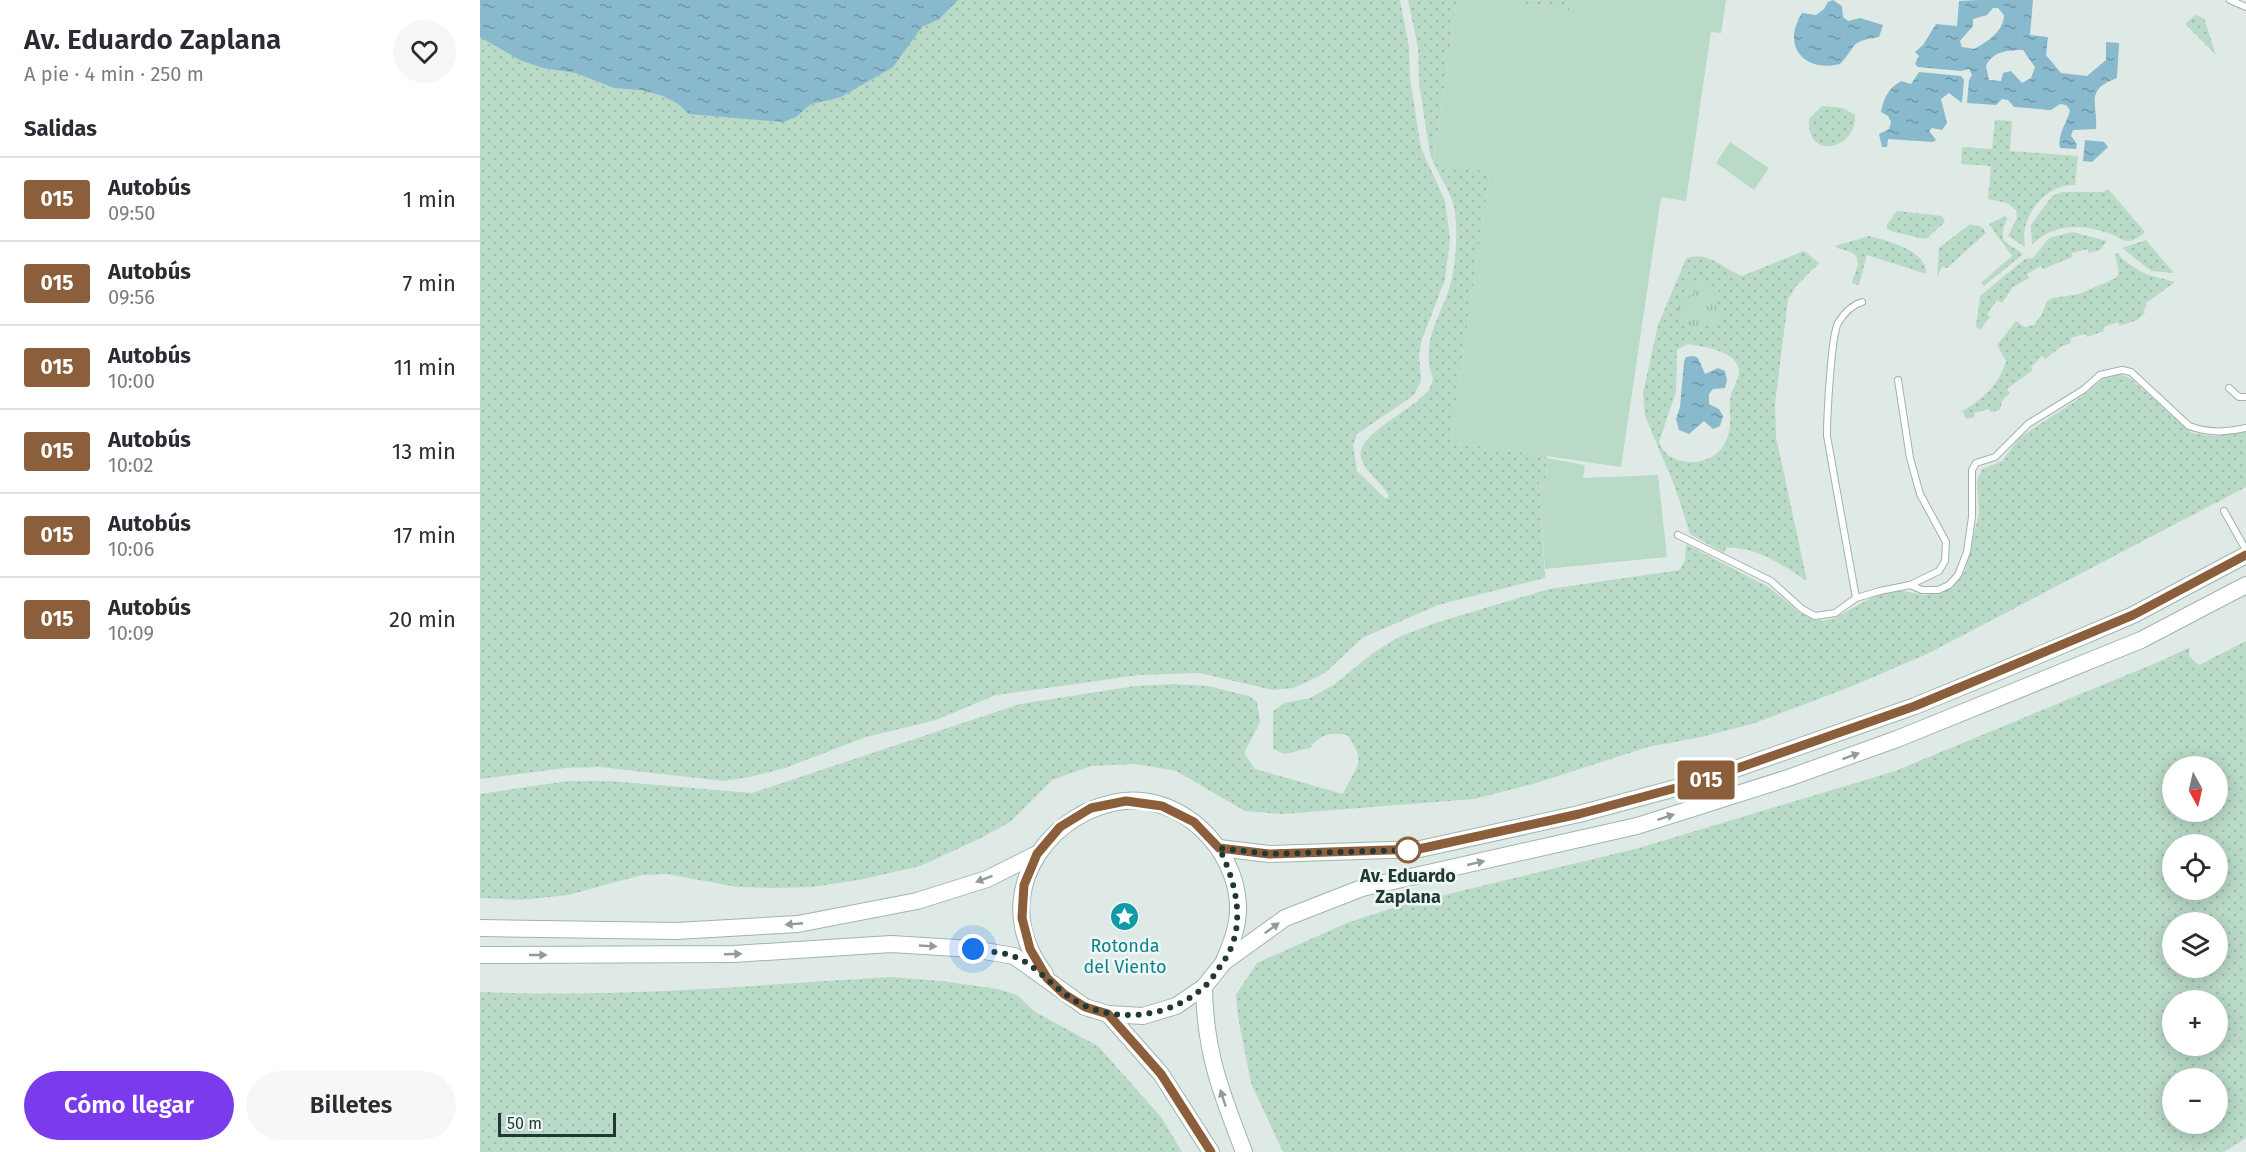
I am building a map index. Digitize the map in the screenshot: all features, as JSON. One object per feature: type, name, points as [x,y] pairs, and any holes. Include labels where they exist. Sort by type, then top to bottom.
[{"type":"main road","points":[[1219,848],[1269,854],[1419,849],[1579,814],[1698,782],[1915,706],[2133,615],[2246,555]]},
{"type":"main road","points":[[480,955],[734,954],[891,944],[973,949],[1014,956],[1085,1007],[1108,1014],[1143,1016],[1176,1006],[1204,987],[1224,962],[1285,918],[1362,888],[1637,826],[1788,778],[1897,739],[2141,640],[2246,585]]},
{"type":"main road","points":[[1047,978],[1030,949],[1022,918],[1024,885],[1037,854],[1060,827],[1091,808],[1126,801],[1162,806],[1173,811],[1194,822],[1219,848],[1233,874],[1238,904],[1235,934],[1224,962]]},
{"type":"main road","points":[[480,928],[676,931],[798,924],[926,898],[987,879],[1037,854]]},
{"type":"main road","points":[[1204,987],[1204,1024],[1210,1053],[1223,1100],[1244,1152]]},
{"type":"main road","points":[[1108,1014],[1161,1074],[1211,1152]]},
{"type":"lane","points":[[2230,0],[2246,7]]},
{"type":"lane","points":[[1857,598],[1827,436],[1827,414],[1837,325],[1853,305],[1862,302]]},
{"type":"lane","points":[[1910,585],[1922,590],[1938,590],[1949,585],[1958,575],[1967,552],[1972,517],[1972,470],[1976,464],[1995,457],[2028,424],[2083,390],[2100,375],[2110,370],[2131,372],[2189,426],[2201,431],[2222,432],[2246,428]]},
{"type":"lane","points":[[1678,536],[1771,581],[1802,609],[1815,616],[1835,613],[1857,598],[1910,585],[1939,571],[1948,552],[1946,542],[1920,494],[1910,458],[1898,380]]},
{"type":"lane","points":[[2229,388],[2239,397],[2246,397]]},
{"type":"lane","points":[[2224,511],[2246,550]]},
{"type":"green space","points":[[480,0],[1400,0],[1409,47],[1410,78],[1421,148],[1445,201],[1450,239],[1445,280],[1422,339],[1419,354],[1421,381],[1414,395],[1357,434],[1353,445],[1357,471],[1386,499],[1389,496],[1363,463],[1361,450],[1375,432],[1421,398],[1428,391],[1433,380],[1429,365],[1430,341],[1451,282],[1456,239],[1453,205],[1434,163],[1490,172],[1450,442],[1547,456],[1546,479],[1539,479],[1545,578],[1438,605],[1362,638],[1325,673],[1294,688],[1273,690],[1200,673],[1139,675],[996,695],[936,720],[866,737],[785,768],[750,777],[724,781],[600,767],[565,768],[480,779]]},
{"type":"green space","points":[[1408,0],[1457,0],[1433,162],[1419,83],[1418,48]]},
{"type":"green space","points":[[1457,0],[1498,0],[1569,10],[1571,0],[1726,0],[1721,33],[1711,32],[1686,201],[1661,197],[1621,467],[1450,442],[1490,172],[1433,164]]},
{"type":"green space","points":[[1498,0],[1571,0],[1569,10]]},
{"type":"green space","points":[[2195,15],[2204,18],[2216,55],[2185,24]]},
{"type":"green space","points":[[1822,106],[1843,108],[1855,115],[1853,127],[1841,143],[1832,146],[1823,145],[1815,141],[1810,132],[1809,119]]},
{"type":"green space","points":[[1995,120],[2012,121],[2010,151],[2078,156],[2075,185],[2050,192],[2032,211],[2024,231],[2025,247],[2008,236],[2017,218],[2016,210],[2007,203],[1988,199],[1991,166],[1961,164],[1962,147],[1992,149]]},
{"type":"green space","points":[[1730,142],[1769,168],[1754,190],[1716,163]]},
{"type":"green space","points":[[2108,189],[2145,232],[2139,237],[2126,241],[2090,228],[2069,227],[2050,232],[2032,245],[2031,225],[2052,196],[2062,192],[2103,192]]},
{"type":"green space","points":[[1897,211],[1942,216],[1945,222],[1926,239],[1900,234],[1887,229],[1887,224]]},
{"type":"green space","points":[[2005,216],[2007,219],[2002,233],[2003,238],[2023,254],[1984,286],[1981,283],[2012,256],[1989,224]]},
{"type":"green space","points":[[1970,224],[1982,227],[1986,233],[1947,268],[1942,267],[1937,277],[1939,248]]},
{"type":"green space","points":[[2073,232],[2107,241],[2100,250],[2089,253],[2087,249],[2072,253],[2072,257],[2043,269],[2041,266],[2027,274],[2029,278],[2013,287],[2002,303],[1997,300],[1987,314],[1990,317],[1980,330],[1976,327],[1980,296],[2025,259],[2033,258],[2049,238]]},
{"type":"green space","points":[[1869,236],[1896,244],[1913,253],[1925,266],[1926,274],[1867,255],[1859,285],[1852,283],[1858,261],[1853,254],[1835,246]]},
{"type":"green space","points":[[2146,240],[2174,273],[2151,271],[2122,248]]},
{"type":"green space","points":[[1804,251],[1819,263],[1797,285],[1788,299],[1775,404],[1776,437],[1807,581],[1758,553],[1726,548],[1724,553],[1690,534],[1675,487],[1645,416],[1643,393],[1658,325],[1686,259],[1700,256],[1707,258],[1742,276]],"holes":[[[1688,344],[1728,355],[1738,366],[1739,374],[1730,400],[1728,437],[1721,449],[1714,455],[1697,462],[1687,462],[1670,456],[1659,442],[1676,392],[1677,350]]]},
{"type":"green space","points":[[2115,253],[2145,274],[2175,282],[2146,303],[2147,306],[2143,310],[2145,313],[2137,320],[2120,326],[2118,322],[2103,327],[2104,331],[2087,337],[2085,334],[2070,338],[2071,343],[2062,346],[2045,359],[2042,356],[2031,367],[2033,370],[2007,389],[2010,393],[2002,401],[2000,410],[1991,412],[1989,409],[1974,413],[1975,417],[1967,419],[1962,411],[1989,391],[2003,370],[2006,361],[1997,345],[2016,321],[2025,327],[2034,325],[2047,301],[2079,294],[2116,278],[2119,272]]},
{"type":"green space","points":[[1690,278],[1719,290],[1714,302],[1721,312],[1720,322],[1716,325],[1706,322],[1701,329],[1689,332],[1685,322],[1677,316],[1679,305],[1696,291],[1685,283]]},
{"type":"green space","points":[[2118,373],[2130,378],[2192,433],[2213,436],[2246,432],[2246,487],[1927,654],[1855,685],[1752,724],[1648,747],[1533,784],[1474,799],[1283,814],[1245,811],[1176,771],[1136,764],[1091,766],[1052,780],[1010,822],[979,839],[920,866],[859,880],[812,887],[775,888],[737,887],[667,874],[642,875],[568,895],[521,900],[480,898],[480,794],[568,781],[610,781],[752,793],[1020,704],[1136,686],[1174,684],[1208,686],[1249,696],[1257,702],[1260,722],[1244,753],[1255,769],[1343,794],[1358,764],[1357,752],[1347,735],[1326,735],[1310,748],[1285,754],[1273,749],[1273,711],[1285,703],[1310,698],[1335,684],[1373,653],[1399,637],[1435,623],[1549,589],[1680,570],[1685,560],[1686,544],[1770,588],[1800,613],[1822,621],[1835,618],[1874,596],[1897,590],[1925,595],[1952,588],[1965,571],[1979,513],[1977,481],[1982,469],[2002,461],[2020,437],[2080,398],[2106,376]]},
{"type":"green space","points":[[1547,458],[1585,465],[1583,478],[1658,475],[1667,557],[1545,569],[1539,478],[1546,478]]},
{"type":"green space","points":[[2246,641],[2246,1138],[2224,1152],[1283,1152],[1251,1083],[1238,1017],[1236,995],[1257,963],[1347,923],[1399,906],[1639,848],[1895,771],[2190,647],[2189,656],[2199,665]]},
{"type":"green space","points":[[891,977],[998,989],[1017,995],[1035,1012],[1098,1046],[1161,1117],[1182,1152],[480,1152],[480,992],[634,992]]},
{"type":"water","points":[[480,0],[958,0],[939,19],[922,27],[893,67],[841,97],[811,104],[796,117],[783,122],[689,114],[678,104],[663,96],[641,90],[614,88],[576,73],[543,68],[520,60],[480,37]]},
{"type":"water","points":[[1833,0],[1842,6],[1843,17],[1848,21],[1860,18],[1883,25],[1879,37],[1858,42],[1840,64],[1827,66],[1807,61],[1795,46],[1796,25],[1802,13],[1816,15],[1824,9],[1828,2]]},
{"type":"water","points":[[2033,0],[2030,35],[2048,37],[2046,55],[2061,73],[2087,76],[2106,60],[2106,42],[2119,43],[2117,78],[2100,87],[2096,93],[2096,129],[2073,130],[2071,136],[2077,144],[2076,149],[2060,148],[2061,133],[2070,110],[2066,105],[2060,104],[2051,110],[2014,107],[2008,100],[2002,99],[1996,105],[1967,103],[1969,80],[1972,75],[1969,69],[1961,71],[1918,67],[1915,64],[1919,56],[1915,52],[1923,45],[1936,24],[1957,26],[1959,1]],"holes":[[[1993,8],[1998,8],[2004,15],[1998,31],[1974,49],[1962,47],[1960,41],[1973,26],[1973,19],[1987,15]],[[2023,50],[2035,67],[2031,78],[2022,83],[2011,71],[2003,73],[2001,81],[1989,80],[1986,66],[1992,57],[2007,51]]]},
{"type":"water","points":[[1919,72],[1961,76],[1964,80],[1962,103],[1949,93],[1941,99],[1947,123],[1942,130],[1932,128],[1929,131],[1936,140],[1933,142],[1888,139],[1887,147],[1882,147],[1879,134],[1889,129],[1891,122],[1888,116],[1881,112],[1885,98],[1890,90],[1901,81],[1911,84]]},
{"type":"water","points":[[2085,140],[2104,142],[2108,147],[2092,162],[2083,161]]},
{"type":"water","points":[[1686,357],[1698,358],[1705,374],[1718,368],[1725,371],[1727,380],[1725,388],[1713,389],[1709,394],[1709,404],[1719,409],[1723,416],[1720,426],[1713,429],[1704,421],[1689,434],[1679,430],[1676,419],[1680,407],[1684,362]]},
{"type":"bus line","name":"015","points":[[1211,1152],[1161,1074],[1108,1014],[1085,1007],[1064,994],[1047,978],[1030,949],[1022,918],[1024,885],[1037,854],[1060,827],[1091,808],[1126,801],[1162,806],[1194,822],[1219,848],[1269,854],[1419,849],[1579,814],[1698,782],[1915,706],[2133,615],[2246,555]]},
{"type":"place","name":"Av. Eduardo Zaplana","points":[[1408,850]]},
{"type":"place","name":"Rotonda del Viento","points":[[1125,917]]},
{"type":"route","points":[[973,949],[1014,956],[1085,1007],[1108,1014],[1143,1016],[1176,1006],[1204,987],[1224,962],[1235,934],[1238,904],[1233,874],[1219,848],[1269,854],[1408,850]]}]
